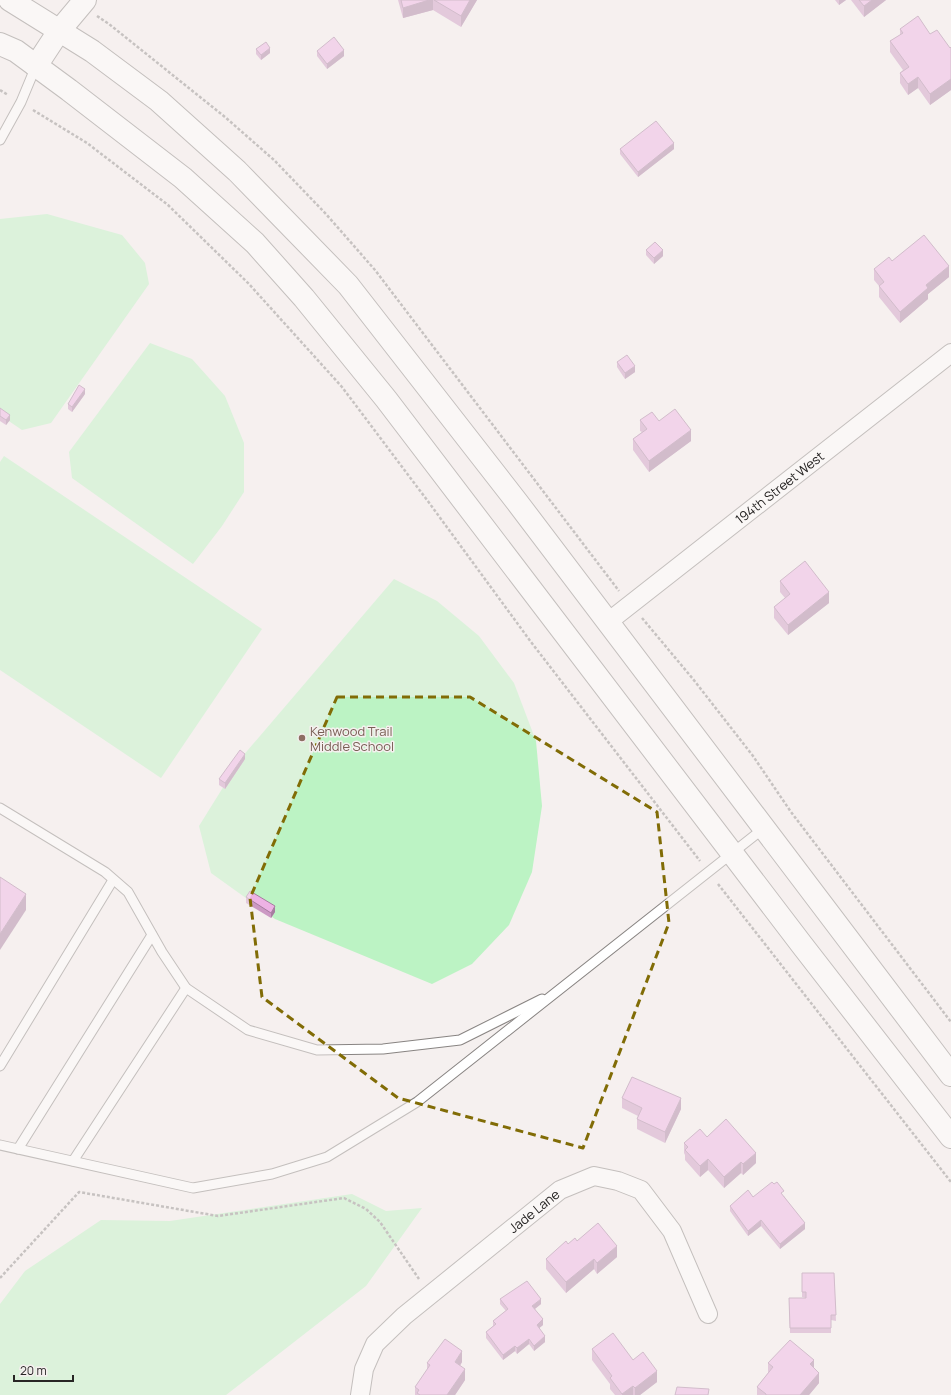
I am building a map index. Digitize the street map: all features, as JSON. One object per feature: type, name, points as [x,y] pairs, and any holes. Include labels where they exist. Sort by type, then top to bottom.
[{"type":"main road","points":[[10,0],[92,51],[159,101],[237,172],[348,284],[517,502],[951,1075]]},
{"type":"main road","points":[[36,66],[59,31],[85,0]]},
{"type":"main road","points":[[0,44],[16,51],[183,178],[255,243],[304,298],[391,406],[951,1137]]},
{"type":"street","name":"194th Street West","points":[[608,622],[951,353]]},
{"type":"street","name":"Jade Lane","points":[[360,1395],[364,1369],[375,1344],[429,1294],[560,1190],[594,1176],[618,1181],[641,1190],[672,1231],[708,1314]]},
{"type":"lane","points":[[0,140],[20,102],[36,66]]},
{"type":"lane","points":[[0,808],[105,872],[128,892],[152,935],[186,988],[248,1030],[317,1050],[383,1049],[460,1040],[559,990]]},
{"type":"lane","points":[[0,1145],[193,1188],[272,1174],[327,1157],[417,1102],[764,828]]},
{"type":"lane","points":[[0,1066],[113,880]]},
{"type":"lane","points":[[18,1149],[152,935]]},
{"type":"lane","points":[[73,1161],[186,988]]},
{"type":"path","points":[[0,90],[87,143],[168,205],[249,284],[342,387],[531,642],[708,872],[951,1182]]},
{"type":"path","points":[[0,1278],[79,1192],[218,1216],[344,1198],[366,1209],[380,1222],[429,1294]]},
{"type":"highlighted area","points":[[337,697],[470,697],[657,812],[669,923],[583,1148],[398,1098],[262,997],[250,898]]},
{"type":"green space","points":[[47,214],[122,235],[145,263],[149,284],[51,423],[22,430],[0,415],[0,219]]},
{"type":"green space","points":[[150,343],[192,359],[225,396],[244,443],[244,492],[222,526],[193,564],[72,478],[69,452]]},
{"type":"green space","points":[[4,456],[262,629],[161,778],[0,670],[0,462]]},
{"type":"green space","points":[[394,579],[437,601],[479,636],[514,683],[536,741],[542,806],[532,872],[509,925],[472,964],[432,984],[275,919],[211,873],[199,826],[242,757]]},
{"type":"green space","points":[[352,1194],[386,1211],[422,1208],[366,1286],[226,1395],[0,1395],[0,1304],[25,1271],[101,1220],[170,1221]]},
{"type":"building","points":[[401,0],[429,0],[403,8]]},
{"type":"building","points":[[434,0],[470,0],[461,16]]},
{"type":"building","points":[[859,0],[872,0],[864,6]]},
{"type":"building","points":[[918,16],[930,34],[937,30],[950,48],[951,47],[951,79],[930,94],[918,77],[908,84],[900,73],[909,67],[890,41],[903,33],[900,29]]},
{"type":"building","points":[[334,37],[344,50],[327,64],[317,51]]},
{"type":"building","points":[[266,42],[270,48],[261,55],[256,49]]},
{"type":"building","points":[[656,121],[674,143],[638,172],[620,149]]},
{"type":"building","points":[[924,235],[949,266],[926,285],[928,288],[900,312],[879,286],[884,282],[874,269],[889,257],[892,261]]},
{"type":"building","points":[[655,242],[663,250],[654,258],[646,250]]},
{"type":"building","points":[[627,355],[635,366],[625,373],[617,362]]},
{"type":"building","points":[[79,385],[85,389],[72,407],[68,404]]},
{"type":"building","points":[[0,408],[10,415],[6,420],[0,416]]},
{"type":"building","points":[[675,409],[691,430],[649,461],[633,439],[647,429],[640,420],[652,412],[659,421]]},
{"type":"building","points":[[805,561],[829,592],[788,625],[774,607],[790,594],[780,581]]},
{"type":"building","points":[[240,750],[245,754],[225,783],[219,779]]},
{"type":"building","points":[[0,877],[26,894],[0,934]]},
{"type":"building","points":[[250,891],[275,906],[271,913],[246,897]]},
{"type":"building","points":[[632,1077],[681,1098],[665,1132],[637,1119],[642,1108],[622,1098]]},
{"type":"building","points":[[726,1119],[756,1153],[743,1164],[741,1162],[724,1177],[708,1159],[700,1166],[685,1150],[688,1147],[684,1143],[700,1129],[707,1137]]},
{"type":"building","points":[[772,1182],[774,1184],[777,1182],[784,1191],[781,1193],[805,1223],[780,1244],[761,1220],[748,1231],[730,1206],[748,1190],[753,1197]]},
{"type":"building","points":[[598,1223],[617,1246],[597,1263],[594,1259],[566,1282],[546,1259],[566,1241],[568,1244],[575,1238],[577,1241]]},
{"type":"building","points":[[802,1273],[834,1273],[836,1315],[831,1315],[831,1328],[790,1328],[789,1298],[806,1298],[806,1292],[802,1292]]},
{"type":"building","points":[[527,1281],[541,1299],[532,1306],[543,1319],[537,1325],[545,1336],[534,1346],[529,1339],[517,1348],[515,1346],[503,1355],[486,1332],[496,1324],[493,1321],[508,1309],[500,1299]]},
{"type":"building","points":[[613,1333],[633,1360],[643,1352],[657,1371],[635,1388],[633,1386],[622,1394],[610,1378],[612,1376],[592,1349]]},
{"type":"building","points":[[445,1339],[462,1351],[455,1362],[465,1369],[447,1395],[420,1395],[417,1393],[419,1390],[415,1387],[430,1365],[427,1363]]},
{"type":"building","points":[[790,1340],[814,1360],[810,1364],[819,1373],[800,1395],[766,1395],[757,1387],[773,1367],[768,1363]]},
{"type":"building","points":[[677,1387],[709,1389],[708,1395],[675,1395]]},
{"type":"place","name":"Kenwood Trail Middle School","points":[[302,738]]}]
